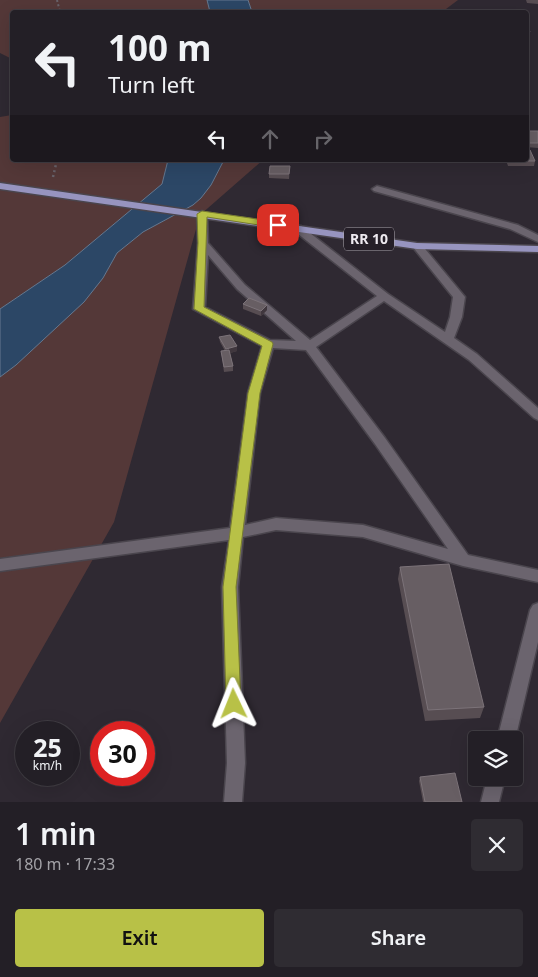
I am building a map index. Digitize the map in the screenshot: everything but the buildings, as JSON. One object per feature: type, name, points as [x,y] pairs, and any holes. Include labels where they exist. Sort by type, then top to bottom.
[{"type":"main road","name":"RR 10","points":[[0,186],[418,246],[538,249]]},
{"type":"street","points":[[377,189],[514,227],[538,239]]},
{"type":"street","points":[[202,214],[203,243],[199,309],[268,344],[309,346],[384,296]]},
{"type":"street","points":[[297,228],[384,296],[473,356],[538,414]]},
{"type":"street","points":[[203,243],[241,287],[309,346],[380,441],[463,560]]},
{"type":"street","points":[[418,246],[459,297],[456,317],[448,339]]},
{"type":"street","points":[[233,802],[236,763],[230,587],[254,393],[268,344]]},
{"type":"street","points":[[0,565],[237,533],[276,524],[363,530],[463,560],[538,576]]},
{"type":"street","points":[[508,731],[538,610]]},
{"type":"street","points":[[490,802],[494,786]]},
{"type":"shaded area","points":[[0,0],[207,0],[210,10],[10,10],[10,58],[0,53]]},
{"type":"shaded area","points":[[248,0],[458,0],[445,10],[251,10]]},
{"type":"shaded area","points":[[10,115],[10,162],[168,162],[162,184],[65,265],[0,309],[0,117]]},
{"type":"shaded area","points":[[223,162],[261,162],[200,215],[114,522],[0,723],[0,377],[16,365],[55,328],[103,278],[117,253],[143,232],[193,205],[211,185]]},
{"type":"water","points":[[207,0],[248,0],[251,10],[210,10]]},
{"type":"water","points":[[168,162],[223,162],[211,185],[201,198],[193,205],[143,232],[117,253],[103,278],[84,302],[16,365],[0,377],[0,309],[65,265],[162,184]]},
{"type":"route","points":[[234,704],[230,587],[254,393],[268,344],[199,309],[203,243],[202,214],[278,225]]}]
